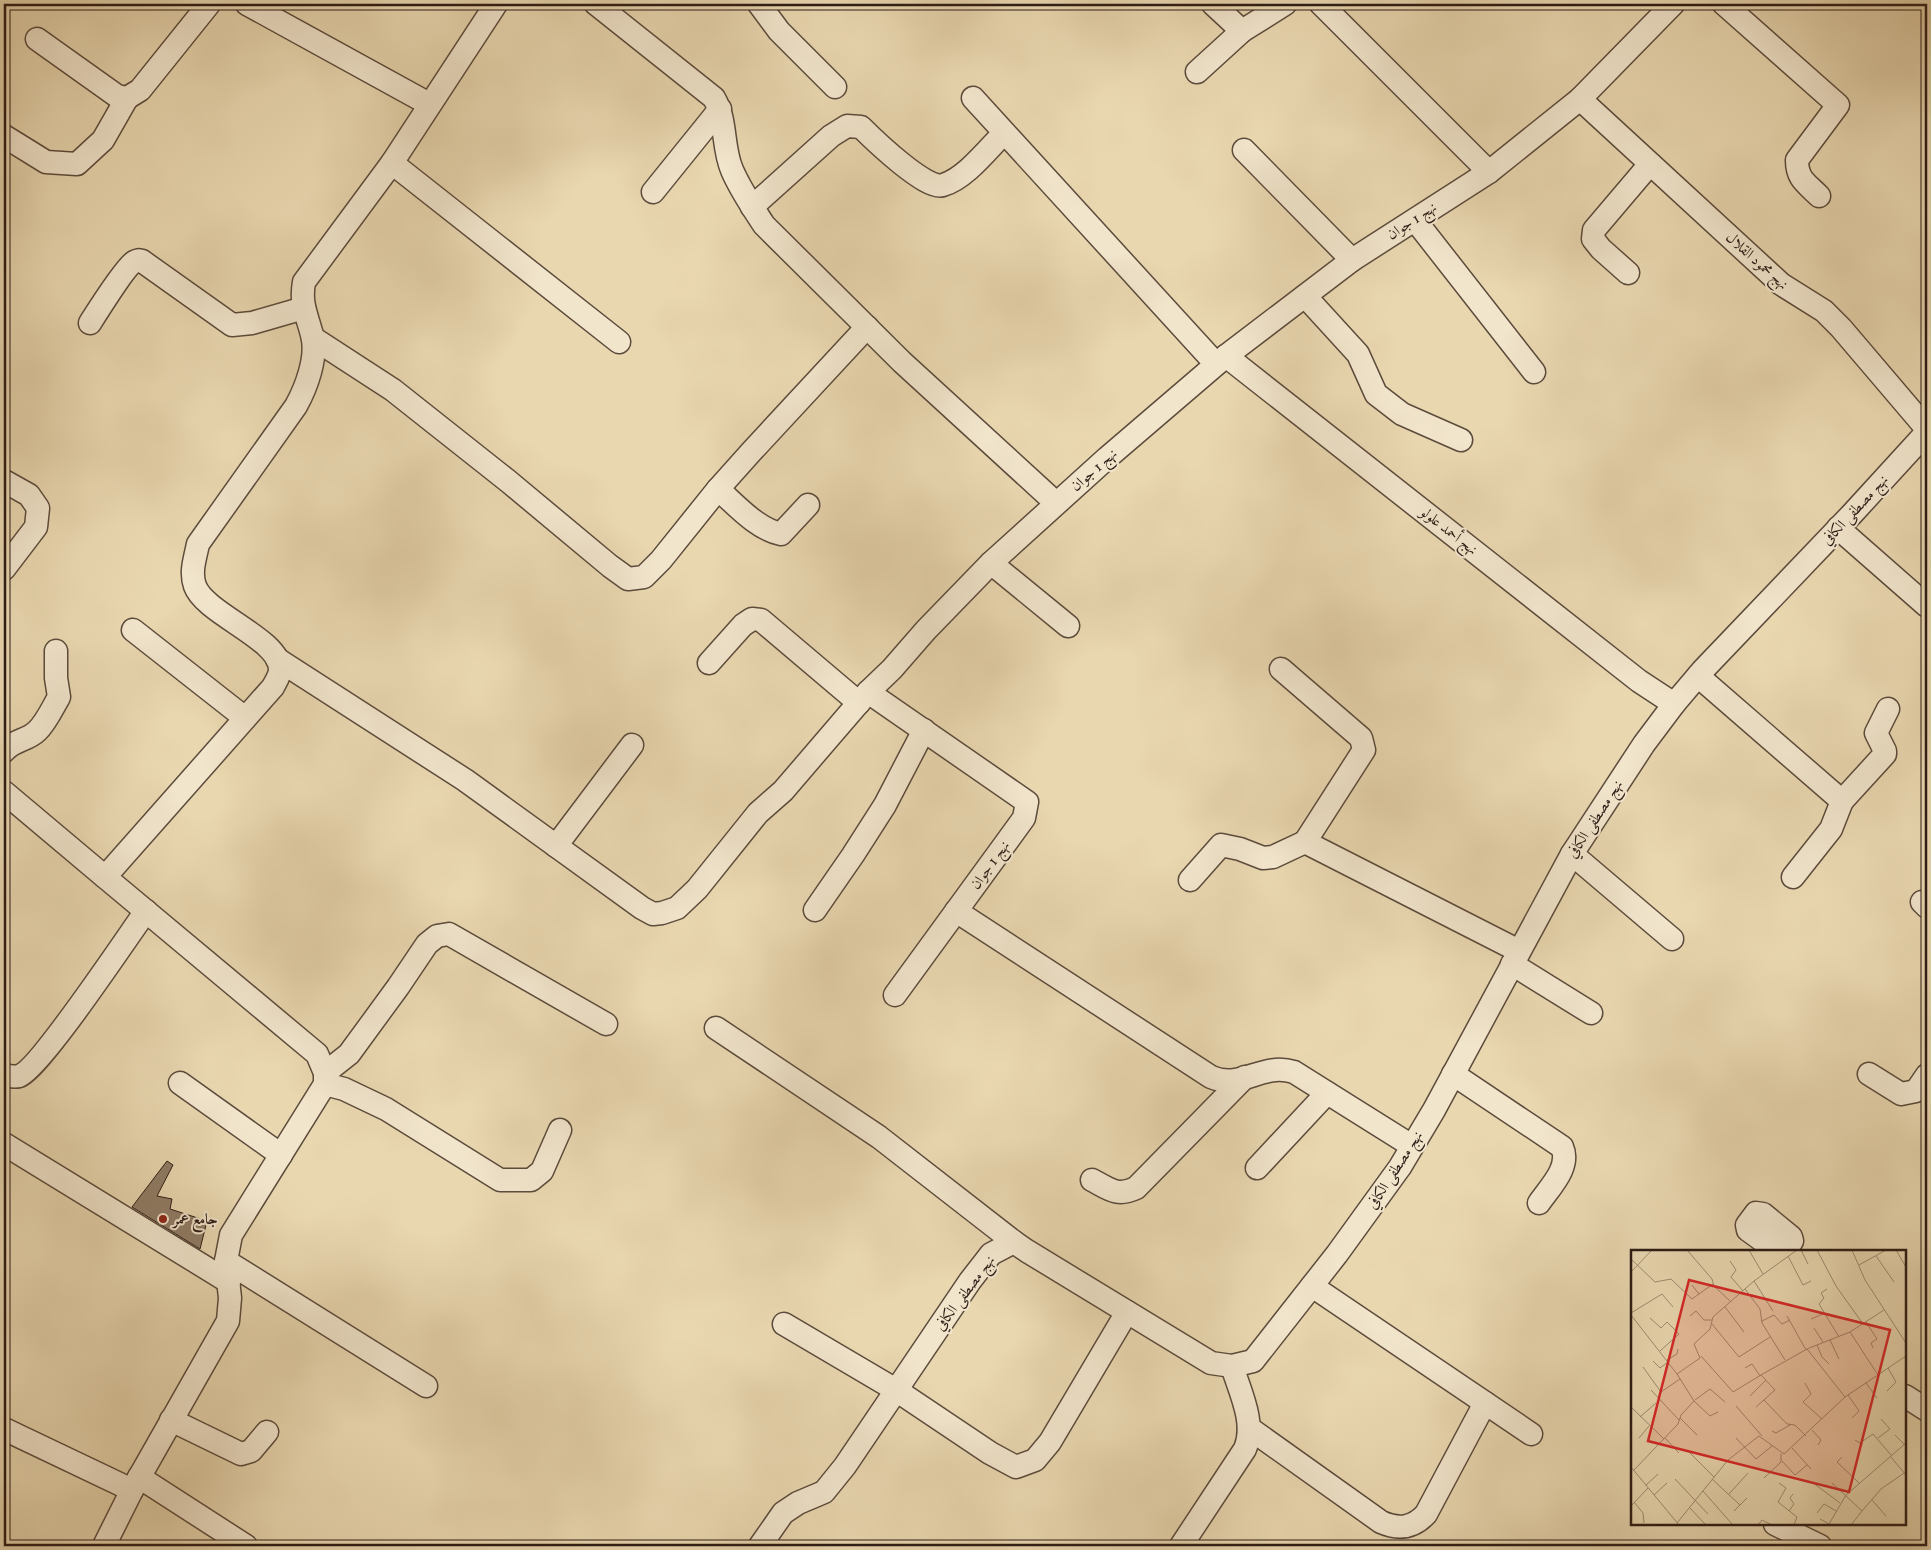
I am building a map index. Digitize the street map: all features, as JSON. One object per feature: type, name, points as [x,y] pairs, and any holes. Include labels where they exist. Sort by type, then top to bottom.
[{"type":"street","points":[[4,136],[46,162],[77,164],[103,140],[128,98],[140,90],[209,4]]},
{"type":"street","points":[[247,4],[429,104]]},
{"type":"street","points":[[496,4],[429,104],[392,164],[304,282],[302,294],[304,308],[313,338],[313,352],[306,388],[296,406],[198,544],[192,569],[196,588],[205,600],[266,646],[277,659],[464,780],[653,914],[677,908],[697,889],[758,813],[783,791],[863,697],[761,620],[752,619],[743,625],[709,663]]},
{"type":"street","points":[[596,4],[714,98],[720,109],[731,169],[752,207],[764,224],[902,362],[1056,503]]},
{"type":"street","points":[[758,4],[779,31],[835,87]]},
{"type":"street","points":[[1213,4],[1242,31]]},
{"type":"street","points":[[1197,72],[1242,31],[1285,4]]},
{"type":"street","points":[[1321,4],[1490,172]]},
{"type":"street","name":"نهج 1 جوان","points":[[895,995],[1024,818],[1027,802],[924,730],[863,697],[892,669],[926,630],[991,563],[1056,503],[1221,360],[1352,260],[1490,172],[1580,99],[1673,4]]},
{"type":"street","points":[[1724,4],[1838,105],[1796,160],[1800,179],[1819,196]]},
{"type":"street","points":[[37,39],[116,96],[128,98]]},
{"type":"street","name":"نهج أحمد علولو","points":[[973,98],[1004,133],[1221,360],[1639,680],[1674,704]]},
{"type":"street","name":"نهج محمود القلال","points":[[1580,99],[1781,284],[1824,311],[1841,328],[1924,442]]},
{"type":"street","points":[[653,192],[720,109]]},
{"type":"street","points":[[752,207],[831,136],[847,126],[861,127],[927,183],[941,186],[956,180],[1004,133]]},
{"type":"street","points":[[1244,150],[1352,260]]},
{"type":"street","points":[[392,164],[619,342]]},
{"type":"street","points":[[1628,273],[1601,250],[1593,239],[1594,230],[1650,164]]},
{"type":"street","points":[[1415,220],[1534,372]]},
{"type":"street","points":[[90,323],[125,272],[133,262],[138,260],[232,325],[252,323],[304,308]]},
{"type":"street","points":[[1306,296],[1358,354],[1376,394],[1402,414],[1462,440]]},
{"type":"street","points":[[313,338],[393,390],[628,579],[644,577],[650,572],[718,489],[867,327]]},
{"type":"street","name":"نهج مصطفى الكافي","points":[[760,1546],[783,1513],[798,1503],[824,1492],[845,1466],[970,1281],[991,1254],[1014,1242],[1211,1363],[1232,1366],[1253,1362],[1337,1254],[1400,1167],[1453,1074],[1572,854],[1644,744],[1698,676],[1838,528],[1924,442]]},
{"type":"street","points":[[4,481],[29,495],[38,508],[36,528],[4,569]]},
{"type":"street","points":[[718,489],[758,522],[772,532],[781,534],[808,505]]},
{"type":"street","points":[[1838,528],[1927,606]]},
{"type":"street","points":[[991,563],[1068,626]]},
{"type":"street","points":[[133,630],[245,718]]},
{"type":"street","points":[[4,751],[11,743],[23,739],[38,730],[59,697],[56,678],[56,651]]},
{"type":"street","points":[[105,877],[273,687],[279,677],[280,668],[277,659]]},
{"type":"street","points":[[1190,880],[1221,845],[1240,849],[1263,858],[1273,857],[1305,842],[1364,750],[1361,738],[1281,669]]},
{"type":"street","points":[[1698,676],[1842,801]]},
{"type":"street","points":[[1793,877],[1831,829],[1842,801],[1885,754],[1876,733],[1888,709]]},
{"type":"street","points":[[815,910],[885,805],[924,730]]},
{"type":"street","points":[[556,846],[632,745]]},
{"type":"street","points":[[4,792],[317,1054],[325,1078],[386,1109],[500,1180],[531,1180],[542,1171],[560,1130]]},
{"type":"street","points":[[1305,842],[1515,957],[1591,1013]]},
{"type":"street","points":[[1572,854],[1672,939]]},
{"type":"street","points":[[4,1075],[20,1076],[34,1065],[57,1036],[146,911]]},
{"type":"street","points":[[956,911],[1211,1077],[1221,1081],[1232,1081],[1271,1070],[1283,1069],[1294,1072],[1412,1146]]},
{"type":"street","points":[[104,1546],[171,1420],[228,1321],[230,1298],[227,1271],[231,1235],[281,1155],[325,1078],[349,1054],[427,944],[437,936],[449,934],[606,1024]]},
{"type":"street","points":[[716,1028],[879,1137],[1014,1242]]},
{"type":"street","points":[[1453,1074],[1562,1147],[1566,1155],[1564,1165],[1539,1203]]},
{"type":"street","points":[[1869,1074],[1901,1094],[1916,1091],[1927,1075]]},
{"type":"street","points":[[1092,1180],[1117,1193],[1136,1188],[1245,1077]]},
{"type":"street","points":[[180,1082],[281,1155]]},
{"type":"street","points":[[1257,1168],[1327,1093]]},
{"type":"street","points":[[4,1144],[426,1386]]},
{"type":"street","points":[[1775,1250],[1748,1230],[1747,1225],[1756,1213],[1763,1214],[1791,1237],[1792,1242],[1787,1250]]},
{"type":"street","points":[[1312,1286],[1531,1434]]},
{"type":"street","points":[[784,1324],[896,1390],[990,1453],[1016,1467],[1034,1460],[1050,1442],[1127,1312]]},
{"type":"street","points":[[1181,1546],[1245,1450],[1249,1440],[1247,1415],[1232,1366]]},
{"type":"street","points":[[1906,1397],[1927,1410]]},
{"type":"street","points":[[1249,1428],[1381,1522],[1400,1528],[1410,1526],[1426,1514],[1486,1403]]},
{"type":"street","points":[[171,1420],[240,1454],[251,1451],[267,1432]]},
{"type":"street","points":[[4,1429],[136,1484],[246,1546]]},
{"type":"street","points":[[1777,1525],[1820,1546]]},
{"type":"building","points":[[167,1161],[173,1165],[157,1196],[172,1199],[170,1209],[207,1221],[200,1249],[132,1207]]},
{"type":"place","name":"جامع عمر","points":[[163,1219]]}]
